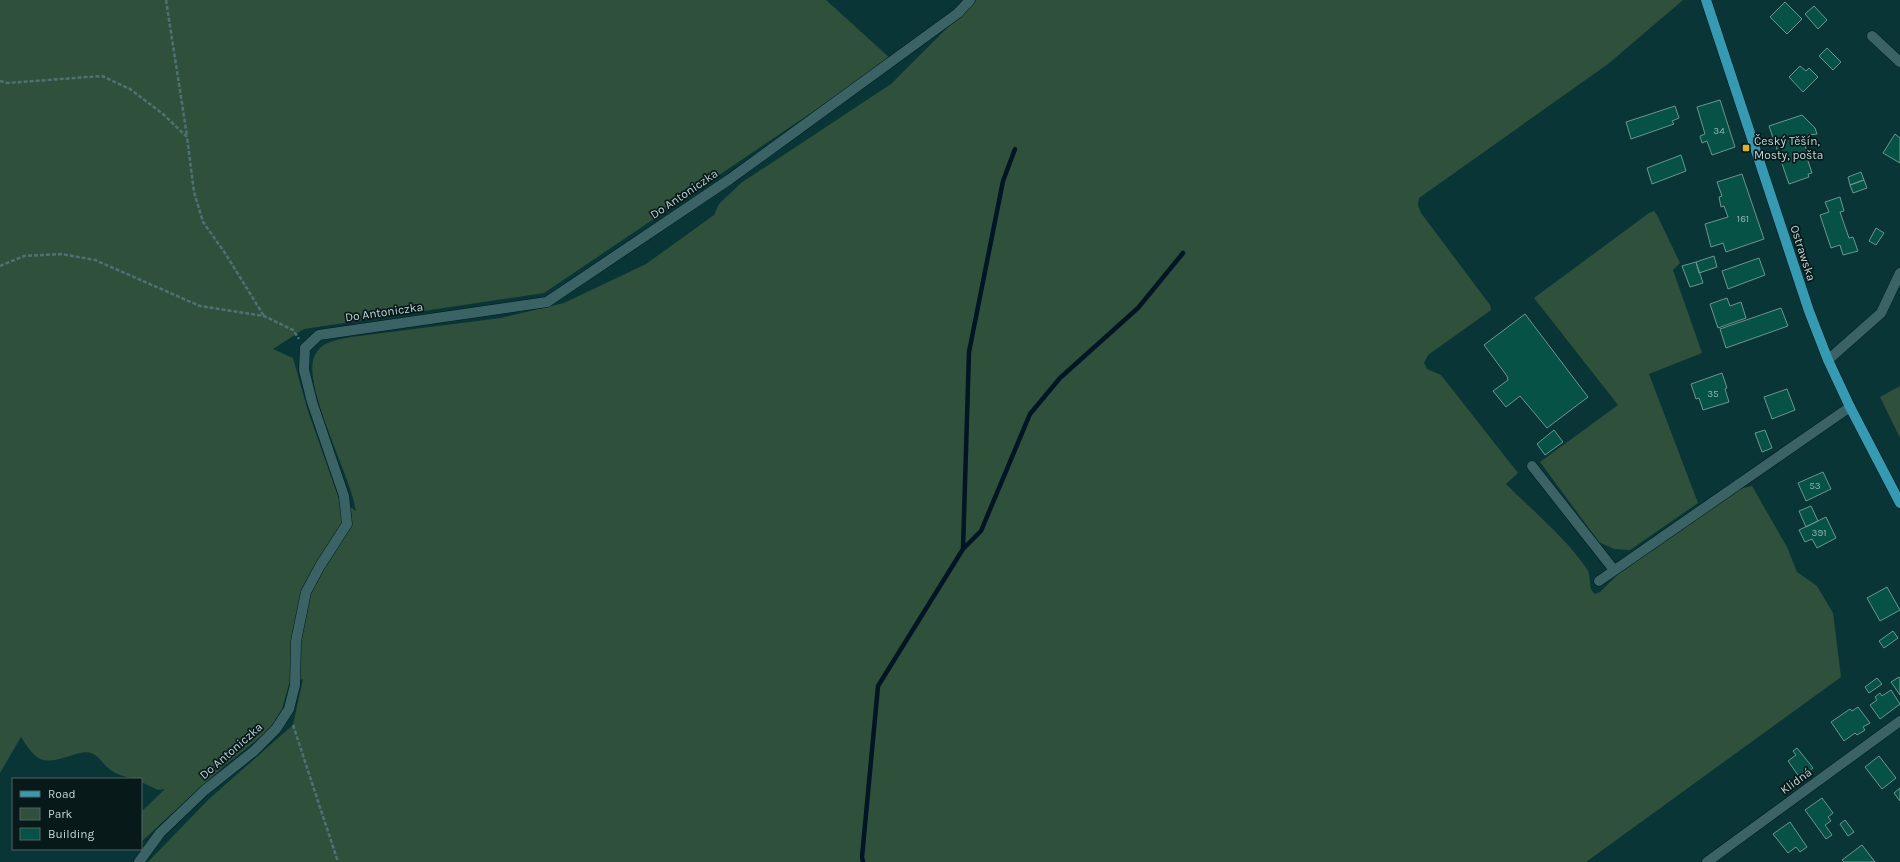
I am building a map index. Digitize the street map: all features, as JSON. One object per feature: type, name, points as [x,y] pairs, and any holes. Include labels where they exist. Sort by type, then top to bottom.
[{"type":"main road","name":"Ostrawska","points":[[1706,0],[1809,311],[1828,360],[1850,407],[1900,503]]},
{"type":"street","name":"Do Antoniczka","points":[[139,862],[160,833],[205,790],[254,751],[276,729],[289,708],[295,685],[296,641],[306,592],[320,566],[347,524],[344,496],[312,402],[304,370],[305,348],[319,335],[546,302],[730,179],[958,13],[970,0]]},
{"type":"street","points":[[1872,36],[1900,62]]},
{"type":"street","points":[[1828,360],[1881,313],[1900,273]]},
{"type":"street","points":[[1599,581],[1850,407]]},
{"type":"street","points":[[1532,466],[1614,570]]},
{"type":"street","name":"Klidná","points":[[1707,862],[1900,721]]},
{"type":"path","points":[[166,0],[194,192],[203,222],[225,253],[264,316]]},
{"type":"path","points":[[0,81],[7,83],[102,76],[130,89],[163,114],[187,137]]},
{"type":"path","points":[[0,266],[24,256],[61,254],[94,260],[200,306],[264,316],[293,330],[305,348]]},
{"type":"path","points":[[289,708],[322,818],[338,862]]},
{"type":"green space","points":[[0,0],[826,0],[891,59],[544,293],[304,329],[273,349],[293,358],[308,411],[339,499],[356,511],[346,476],[320,406],[314,384],[312,366],[316,353],[319,349],[327,343],[351,337],[501,318],[564,303],[646,264],[714,215],[719,204],[741,183],[891,84],[975,0],[1683,0],[1608,64],[1419,198],[1418,205],[1421,213],[1490,305],[1491,310],[1428,355],[1424,363],[1427,369],[1441,375],[1518,473],[1506,484],[1559,535],[1578,557],[1587,569],[1590,586],[1595,594],[1600,592],[1618,574],[1739,489],[1752,486],[1787,547],[1797,572],[1817,586],[1833,613],[1841,677],[1586,862],[148,862],[209,799],[293,725],[303,679],[289,684],[282,709],[269,730],[224,766],[142,841],[142,811],[165,789],[158,790],[142,782],[142,778],[132,778],[118,774],[110,770],[95,755],[89,752],[54,760],[42,760],[32,752],[21,737],[0,773]]},
{"type":"green space","points":[[1654,211],[1680,263],[1673,270],[1702,353],[1649,374],[1698,503],[1630,550],[1614,549],[1599,542],[1540,462],[1618,405],[1534,298],[1649,213]]},
{"type":"green space","points":[[1900,386],[1900,438],[1880,397]]},
{"type":"building","points":[[1785,2],[1802,19],[1787,34],[1770,17]]},
{"type":"building","points":[[1814,6],[1827,20],[1818,29],[1805,14]]},
{"type":"building","points":[[1827,48],[1841,62],[1833,70],[1819,56]]},
{"type":"building","points":[[1800,66],[1806,71],[1809,68],[1818,77],[1803,92],[1789,77]]},
{"type":"building","points":[[1720,100],[1735,147],[1712,155],[1707,141],[1702,143],[1700,136],[1705,134],[1697,107]]},
{"type":"building","points":[[1675,106],[1679,118],[1672,121],[1674,124],[1631,139],[1626,122]]},
{"type":"building","points":[[1802,115],[1815,128],[1817,134],[1802,136],[1803,141],[1801,142],[1802,144],[1804,143],[1809,157],[1807,158],[1812,173],[1808,174],[1809,177],[1789,184],[1769,126]]},
{"type":"building","points":[[1895,134],[1900,138],[1900,163],[1883,153]]},
{"type":"building","points":[[1681,155],[1686,171],[1652,184],[1647,168]]},
{"type":"building","points":[[1861,172],[1864,180],[1850,185],[1848,177]]},
{"type":"building","points":[[1742,174],[1764,239],[1726,252],[1723,243],[1711,247],[1705,224],[1728,217],[1724,206],[1721,207],[1719,197],[1722,196],[1717,182]]},
{"type":"building","points":[[1864,180],[1867,188],[1853,193],[1850,185]]},
{"type":"building","points":[[1840,197],[1844,211],[1840,212],[1849,238],[1853,237],[1858,251],[1843,255],[1840,245],[1831,248],[1820,215],[1829,212],[1825,202]]},
{"type":"building","points":[[1876,228],[1884,233],[1876,245],[1869,241]]},
{"type":"building","points":[[1714,256],[1717,267],[1699,273],[1696,262]]},
{"type":"building","points":[[1759,258],[1765,275],[1728,289],[1722,271]]},
{"type":"building","points":[[1696,262],[1703,283],[1690,287],[1682,266]]},
{"type":"building","points":[[1727,298],[1730,306],[1741,302],[1746,318],[1718,328],[1710,304]]},
{"type":"building","points":[[1781,308],[1788,326],[1726,348],[1720,329]]},
{"type":"building","points":[[1525,314],[1588,397],[1547,428],[1520,396],[1506,407],[1493,391],[1508,380],[1507,376],[1484,345]]},
{"type":"building","points":[[1722,373],[1727,388],[1725,389],[1729,402],[1703,410],[1699,398],[1696,399],[1691,384]]},
{"type":"building","points":[[1787,389],[1795,410],[1772,419],[1764,397]]},
{"type":"building","points":[[1554,430],[1563,442],[1545,455],[1537,444]]},
{"type":"building","points":[[1765,430],[1772,448],[1762,452],[1755,433]]},
{"type":"building","points":[[1823,472],[1831,489],[1806,501],[1798,483]]},
{"type":"building","points":[[1811,506],[1818,521],[1806,527],[1799,511]]},
{"type":"building","points":[[1826,517],[1836,538],[1817,548],[1812,539],[1805,542],[1799,530]]},
{"type":"building","points":[[1887,587],[1900,610],[1880,621],[1867,598]]},
{"type":"building","points":[[1893,631],[1898,638],[1884,648],[1879,641]]},
{"type":"building","points":[[1899,677],[1900,679],[1900,695],[1891,682]]},
{"type":"building","points":[[1877,678],[1882,684],[1869,693],[1865,687]]},
{"type":"building","points":[[1891,690],[1900,704],[1880,719],[1870,705],[1877,700],[1875,697],[1880,693],[1882,696]]},
{"type":"building","points":[[1858,707],[1870,723],[1863,727],[1865,730],[1857,735],[1855,733],[1844,741],[1831,722],[1850,709],[1852,711]]},
{"type":"building","points":[[1797,748],[1813,768],[1800,778],[1788,761],[1796,755],[1793,751]]},
{"type":"building","points":[[1879,756],[1896,778],[1882,789],[1865,767]]},
{"type":"building","points":[[1900,788],[1900,801],[1894,793]]},
{"type":"building","points":[[1822,798],[1833,813],[1828,817],[1831,821],[1825,825],[1832,835],[1826,839],[1805,810]]},
{"type":"building","points":[[1845,820],[1854,832],[1848,836],[1840,824]]},
{"type":"building","points":[[1790,822],[1807,847],[1800,852],[1796,847],[1788,853],[1773,834]]},
{"type":"building","points":[[1862,845],[1875,862],[1844,862],[1842,860]]},
{"type":"waterway","points":[[963,549],[969,352],[1003,181],[1015,149]]},
{"type":"waterway","points":[[863,862],[862,857],[878,686],[963,549],[981,531],[1030,414],[1060,378],[1138,308],[1183,253]]},
{"type":"place","name":"Český Těšín, Mosty, pošta","points":[[1746,148]]}]
